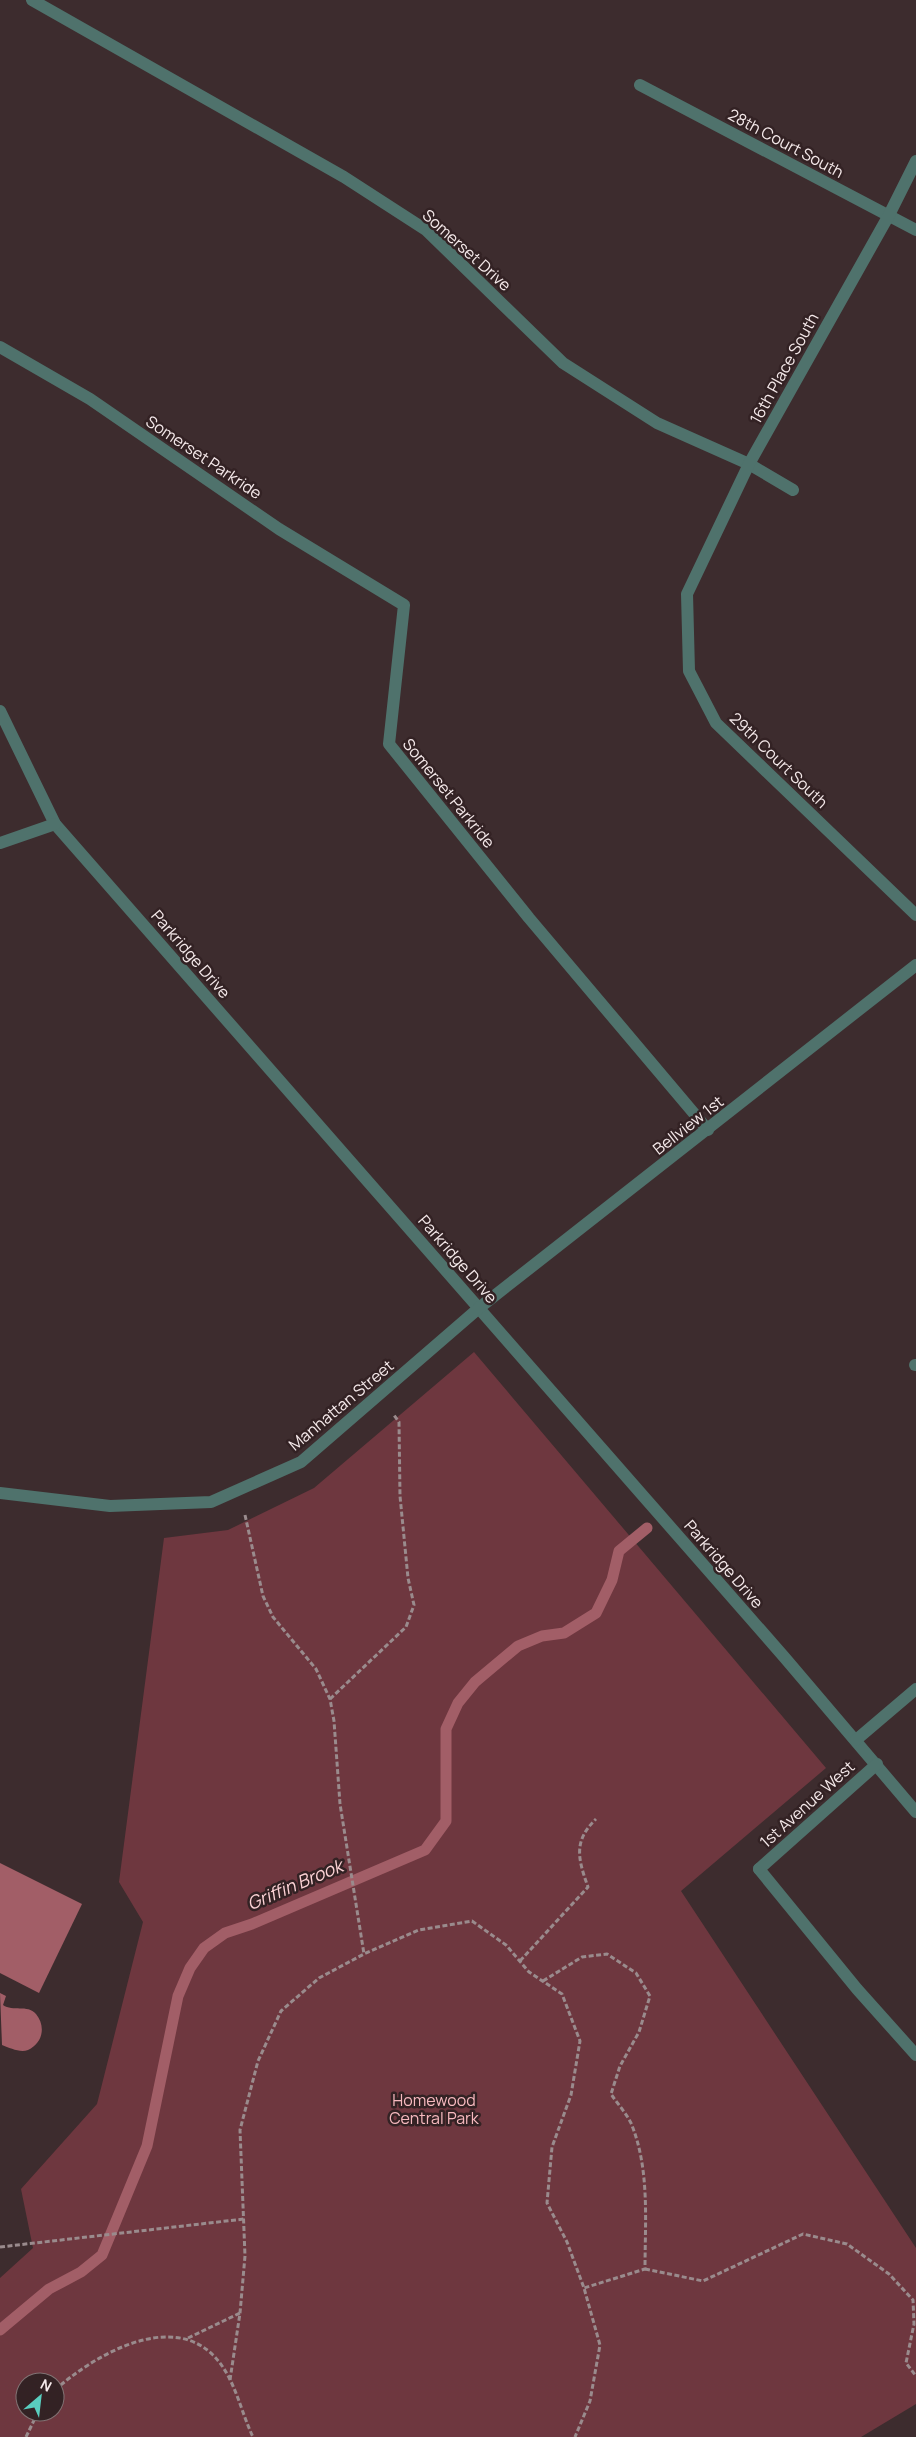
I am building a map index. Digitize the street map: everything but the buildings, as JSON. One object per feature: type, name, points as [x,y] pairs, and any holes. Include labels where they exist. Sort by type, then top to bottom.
[{"type":"street","name":"Somerset Drive","points":[[32,0],[344,177],[426,230],[563,363],[657,423],[748,464],[793,490]]},
{"type":"street","name":"28th Court South","points":[[640,84],[916,230]]},
{"type":"street","name":"16th Place South","points":[[687,594],[748,464],[889,215],[916,161]]},
{"type":"street","name":"Somerset Parkride","points":[[0,347],[90,399],[279,529],[404,605],[389,744],[529,918],[708,1130]]},
{"type":"street","name":"29th Court South","points":[[687,594],[689,671],[716,723],[916,915]]},
{"type":"street","name":"Parkridge Drive","points":[[0,710],[55,824],[480,1308],[877,1764],[916,1812]]},
{"type":"street","points":[[0,843],[55,824]]},
{"type":"street","name":"Bellview 1st","points":[[480,1308],[916,965]]},
{"type":"street","name":"Manhattan Street","points":[[0,1493],[110,1506],[211,1502],[301,1462],[480,1308]]},
{"type":"street","points":[[856,1740],[916,1689]]},
{"type":"street","name":"1st Avenue West","points":[[877,1764],[759,1869],[857,1989],[916,2055]]},
{"type":"path","points":[[330,1699],[406,1627],[414,1605],[408,1578],[400,1496],[399,1422],[378,1396]]},
{"type":"path","points":[[237,1490],[246,1518],[263,1596],[273,1617],[316,1669],[330,1699],[334,1721],[340,1804],[364,1954]]},
{"type":"path","points":[[520,1961],[588,1887],[578,1859],[586,1828],[596,1818]]},
{"type":"path","points":[[230,2380],[240,2313],[245,2256],[240,2130],[258,2061],[281,2011],[319,1978],[364,1954],[419,1930],[472,1921],[506,1945],[529,1972],[562,1994],[580,2041],[571,2095],[552,2148],[547,2203],[567,2242],[584,2288],[600,2345],[590,2401],[575,2437]]},
{"type":"path","points":[[543,1981],[582,1956],[607,1954],[636,1973],[650,1996],[639,2032],[620,2066],[611,2094],[630,2121],[639,2149],[647,2213],[645,2269]]},
{"type":"path","points":[[0,2247],[244,2219]]},
{"type":"path","points":[[584,2288],[645,2269],[703,2281],[803,2234],[847,2244],[889,2274],[913,2300],[914,2324],[906,2363],[916,2376]]},
{"type":"path","points":[[65,2383],[112,2349],[148,2338],[188,2339],[240,2313]]},
{"type":"path","points":[[188,2339],[212,2354],[230,2380],[253,2437]]},
{"type":"path","points":[[26,2437],[33,2422]]},
{"type":"green space","name":"Homewood Central Park","points":[[474,1352],[826,1768],[681,1891],[916,2248],[916,2404],[861,2437],[0,2437],[0,2278],[33,2248],[21,2189],[97,2104],[143,1922],[119,1882],[164,1538],[228,1530],[314,1488]]},
{"type":"shaded area","points":[[0,1863],[82,1904],[39,1993],[0,1973]]},
{"type":"shaded area","points":[[0,1993],[6,1996],[3,2005],[11,2008],[28,2009],[36,2014],[39,2019],[42,2029],[40,2039],[28,2050],[18,2051],[2,2045]]},
{"type":"waterway","name":"Griffin Brook","points":[[0,2330],[49,2289],[81,2272],[102,2255],[147,2146],[178,1996],[190,1968],[204,1948],[225,1933],[252,1924],[425,1850],[446,1821],[446,1729],[458,1703],[475,1682],[518,1646],[542,1636],[564,1633],[596,1613],[612,1580],[619,1551],[647,1528]]}]
